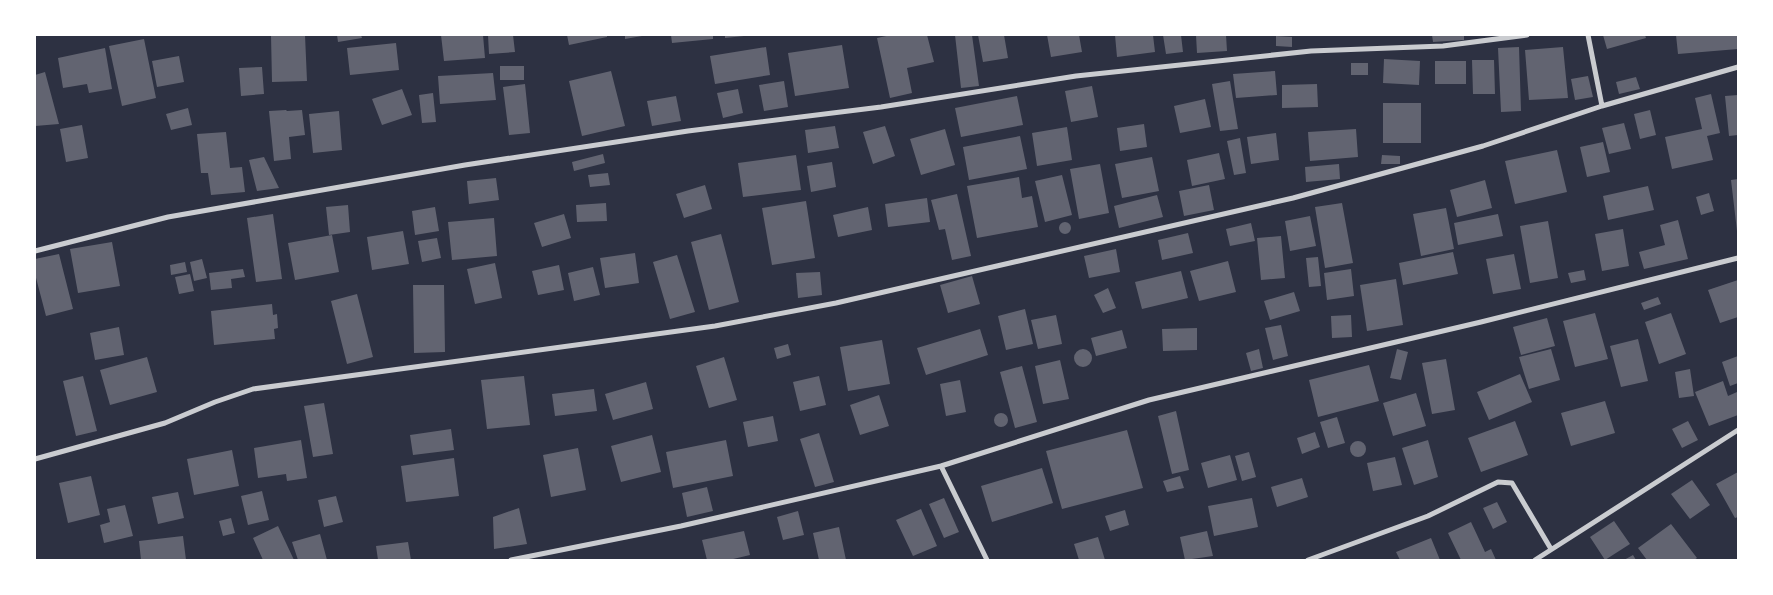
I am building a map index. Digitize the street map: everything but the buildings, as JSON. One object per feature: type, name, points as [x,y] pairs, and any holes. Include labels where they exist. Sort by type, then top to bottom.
[{"type":"street","points":[[35,250],[168,216],[464,166],[688,131],[881,107],[1076,76],[1311,51],[1442,46],[1527,35]]},
{"type":"street","points":[[1588,35],[1602,106]]},
{"type":"street","points":[[35,459],[165,423],[215,402],[253,390],[714,326],[836,303],[1293,198],[1483,146],[1602,106],[1738,67]]},
{"type":"street","points":[[511,560],[682,526],[940,466],[1149,400],[1481,322],[1738,258]]},
{"type":"street","points":[[1535,560],[1738,430]]},
{"type":"street","points":[[940,466],[987,560]]},
{"type":"street","points":[[1308,560],[1428,516],[1498,482],[1512,483],[1551,549]]}]
